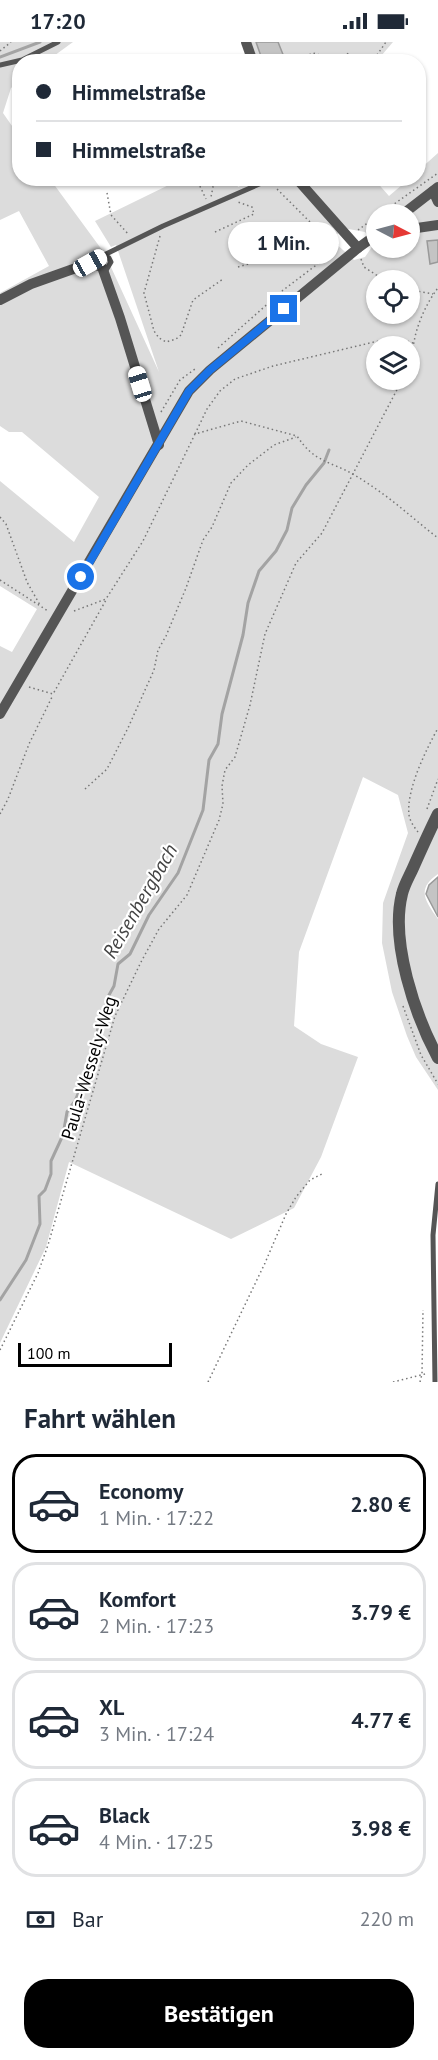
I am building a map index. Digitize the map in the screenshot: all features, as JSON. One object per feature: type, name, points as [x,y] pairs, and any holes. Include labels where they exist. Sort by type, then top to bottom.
[{"type":"street","points":[[303,186],[358,248]]},
{"type":"street","points":[[416,204],[435,189],[438,202]]},
{"type":"street","points":[[420,228],[438,225]]},
{"type":"street","points":[[0,714],[189,391],[200,379],[366,243]]},
{"type":"street","points":[[0,300],[31,284],[90,263],[104,270],[159,445]]},
{"type":"street","points":[[432,813],[402,892],[398,926],[406,972],[420,1016],[438,1058]]},
{"type":"lane","points":[[34,54],[58,42]]},
{"type":"lane","points":[[90,263],[163,226],[256,186]]},
{"type":"lane","points":[[104,270],[111,262],[105,255]]},
{"type":"lane","points":[[435,1382],[433,1235],[438,1184]]},
{"type":"path","points":[[0,51],[11,42]]},
{"type":"path","points":[[200,186],[209,207]]},
{"type":"path","points":[[209,207],[213,186]]},
{"type":"path","points":[[238,267],[283,254],[284,251],[281,248],[265,238],[264,232],[311,233],[317,229],[276,186]]},
{"type":"path","points":[[394,204],[420,186]]},
{"type":"path","points":[[107,193],[111,215],[133,240]]},
{"type":"path","points":[[215,232],[254,214],[252,207],[228,198]]},
{"type":"path","points":[[348,237],[366,224]]},
{"type":"path","points":[[163,226],[144,293],[154,332],[159,338],[166,342],[181,335],[193,300],[223,279]]},
{"type":"path","points":[[358,248],[364,267],[369,270]]},
{"type":"path","points":[[415,336],[438,288]]},
{"type":"path","points":[[420,292],[434,294]]},
{"type":"path","points":[[0,814],[53,694],[106,599],[143,541],[207,409],[220,391],[236,379],[273,366],[366,344]]},
{"type":"path","name":"Paula-Wessely-Weg","points":[[0,1350],[38,1273],[48,1245],[115,1016],[159,929],[188,895],[219,820],[223,804],[222,786],[225,770],[235,757],[250,705],[265,634],[296,563],[321,533],[397,390]]},
{"type":"path","points":[[195,434],[241,421],[297,436],[305,448],[324,463],[352,473],[398,504],[438,538]]},
{"type":"path","points":[[85,789],[107,769],[128,728],[154,670],[158,650],[186,588],[202,540],[212,527],[231,483],[248,465],[274,445],[297,436]]},
{"type":"path","points":[[0,517],[6,524],[27,582],[40,606]]},
{"type":"path","points":[[0,580],[57,617],[106,599]]},
{"type":"path","points":[[17,684],[53,694]]},
{"type":"path","points":[[418,832],[409,815],[410,800],[423,757],[438,728]]},
{"type":"path","points":[[432,813],[438,779]]},
{"type":"path","points":[[208,1382],[296,1197],[309,1180],[324,1173]]},
{"type":"path","points":[[420,1382],[423,1310]]},
{"type":"path","points":[[393,1382],[422,1374]]},
{"type":"shaded area","points":[[0,42],[73,42],[57,54],[12,54],[12,87],[3,113],[12,126],[12,186],[55,186],[105,254],[159,372],[116,245],[111,247],[95,221],[167,186],[380,186],[389,196],[401,186],[426,186],[426,164],[438,153],[438,874],[427,885],[425,895],[426,901],[438,919],[438,1090],[416,1057],[407,1036],[392,992],[382,943],[383,903],[408,833],[398,795],[363,777],[299,952],[294,1026],[321,1044],[358,1057],[321,1157],[294,1208],[231,1239],[69,1162],[46,1247],[0,1343],[0,646],[12,652],[37,609],[0,586],[0,481],[74,542],[99,497],[22,432],[9,432],[0,426],[0,293],[49,266],[19,211],[0,220]]},
{"type":"shaded area","points":[[241,42],[393,42],[383,54],[245,54]]},
{"type":"building","points":[[256,42],[278,42],[283,54],[260,54]]},
{"type":"building","points":[[438,240],[438,262],[430,264],[427,241]]},
{"type":"building","points":[[438,877],[438,917],[426,894],[429,885]]},
{"type":"waterway","points":[[0,57],[40,42]]},
{"type":"waterway","name":"Reisenbergbach","points":[[0,1300],[26,1260],[40,1224],[39,1196],[45,1190],[51,1174],[51,1161],[63,1135],[67,1112],[75,1101],[93,1058],[98,1027],[114,986],[118,964],[130,954],[149,915],[178,873],[203,810],[209,760],[218,744],[222,714],[243,635],[248,603],[259,571],[276,551],[287,530],[292,508],[306,485],[324,463],[329,450]]},
{"type":"route","points":[[81,577],[189,391],[210,370],[284,309]]}]
